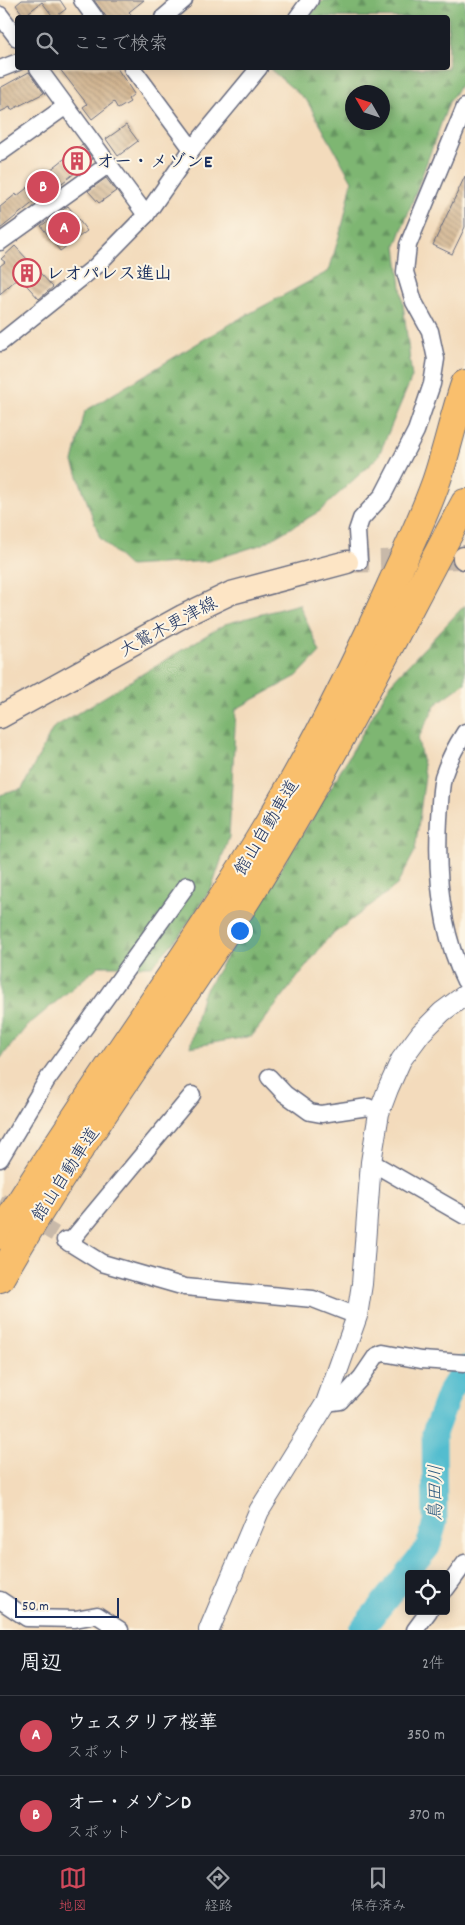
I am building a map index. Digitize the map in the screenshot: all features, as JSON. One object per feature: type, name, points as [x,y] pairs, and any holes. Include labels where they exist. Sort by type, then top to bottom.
[{"type":"highway","name":"館山自動車道","points":[[0,1235],[25,1194],[229,888],[321,731],[362,652],[423,516],[436,482],[465,384]]},
{"type":"highway","name":"館山自動車道","points":[[0,1278],[43,1206],[247,898],[297,818],[465,503]]},
{"type":"main road","name":"大鷲木更津線","points":[[0,717],[183,616],[231,593],[353,562]]},
{"type":"street","points":[[82,0],[93,15]]},
{"type":"street","points":[[166,15],[184,0]]},
{"type":"street","points":[[299,15],[310,0]]},
{"type":"street","points":[[0,15],[15,35]]},
{"type":"street","points":[[0,69],[15,63]]},
{"type":"street","points":[[39,70],[146,215]]},
{"type":"street","points":[[133,70],[192,149]]},
{"type":"street","points":[[0,343],[95,267],[146,215],[192,149],[258,70]]},
{"type":"street","points":[[0,153],[66,106]]},
{"type":"street","points":[[353,562],[357,531],[361,519],[383,495],[416,431],[432,384],[436,359],[430,331],[414,302],[405,272],[408,245],[465,107]]},
{"type":"street","points":[[0,242],[109,164]]},
{"type":"street","points":[[465,732],[457,745],[443,779],[438,841],[439,887],[444,918],[457,966],[465,981]]},
{"type":"street","points":[[0,1159],[47,1080],[187,885]]},
{"type":"street","points":[[209,1630],[258,1511],[326,1404],[357,1316],[362,1284],[371,1162],[379,1113],[401,1060],[421,1033],[442,1012],[465,995]]},
{"type":"street","points":[[269,1077],[285,1094],[310,1112],[321,1114],[368,1107],[379,1113]]},
{"type":"street","points":[[192,1095],[67,1242],[102,1262],[185,1287],[313,1299],[357,1316]]},
{"type":"street","points":[[371,1162],[465,1216]]},
{"type":"street","points":[[326,1404],[340,1401],[361,1378],[376,1356],[383,1354],[421,1360],[465,1363]]},
{"type":"street","points":[[450,1584],[465,1563]]},
{"type":"street","points":[[0,1600],[28,1618],[45,1620],[75,1619],[97,1615],[120,1630]]},
{"type":"street","points":[[415,1630],[426,1615]]},
{"type":"green space","points":[[323,0],[465,0],[465,78],[449,102],[396,246],[412,377],[378,457],[320,511],[263,544],[209,561],[129,566],[100,538],[73,462],[85,411],[228,325],[329,271],[344,219],[352,181],[307,101],[271,70],[450,70],[450,15],[311,15]]},
{"type":"green space","points":[[299,604],[320,652],[297,676],[236,709],[229,837],[212,887],[180,935],[152,966],[99,966],[27,1026],[0,1059],[0,795],[22,789],[53,728],[225,624]]},
{"type":"green space","points":[[465,605],[465,683],[436,704],[418,739],[425,775],[415,851],[397,885],[328,938],[252,1036],[190,1047],[202,996],[329,791],[392,682]]},
{"type":"building","points":[[22,0],[60,0],[66,9],[58,15],[52,15],[42,2],[23,15],[16,5]]},
{"type":"building","points":[[94,0],[144,0],[129,12],[132,15],[105,15]]},
{"type":"building","points":[[61,70],[118,70],[134,94],[128,99],[130,102],[118,109],[114,102],[92,119],[83,107],[87,104]]},
{"type":"building","points":[[29,72],[44,93],[11,110],[10,107],[0,112],[0,88]]},
{"type":"building","points":[[126,125],[138,141],[118,156],[106,139]]},
{"type":"building","points":[[82,145],[93,159],[0,229],[0,207]]},
{"type":"building","points":[[465,176],[465,227],[452,254],[433,245]]},
{"type":"building","points":[[106,178],[116,191],[99,203],[88,191]]},
{"type":"building","points":[[68,206],[87,231],[60,251],[41,226]]},
{"type":"building","name":"レオパレス進山","points":[[15,246],[53,287],[39,299],[19,277],[0,294],[0,266],[5,262],[1,259]]},
{"type":"waterway","name":"鳥田川","points":[[361,1630],[428,1547],[435,1522],[434,1433],[449,1393],[465,1368]]},
{"type":"tunnel","points":[[347,562],[464,558]]},
{"type":"tunnel","points":[[0,1201],[65,1240]]},
{"type":"place","name":"オー・メゾンE","points":[[77,161]]},
{"type":"place","name":"オー・メゾンD","points":[[43,187]]},
{"type":"place","name":"ウェスタリア桜華","points":[[64,228]]},
{"type":"place","name":"レオパレス進山","points":[[27,273]]}]
